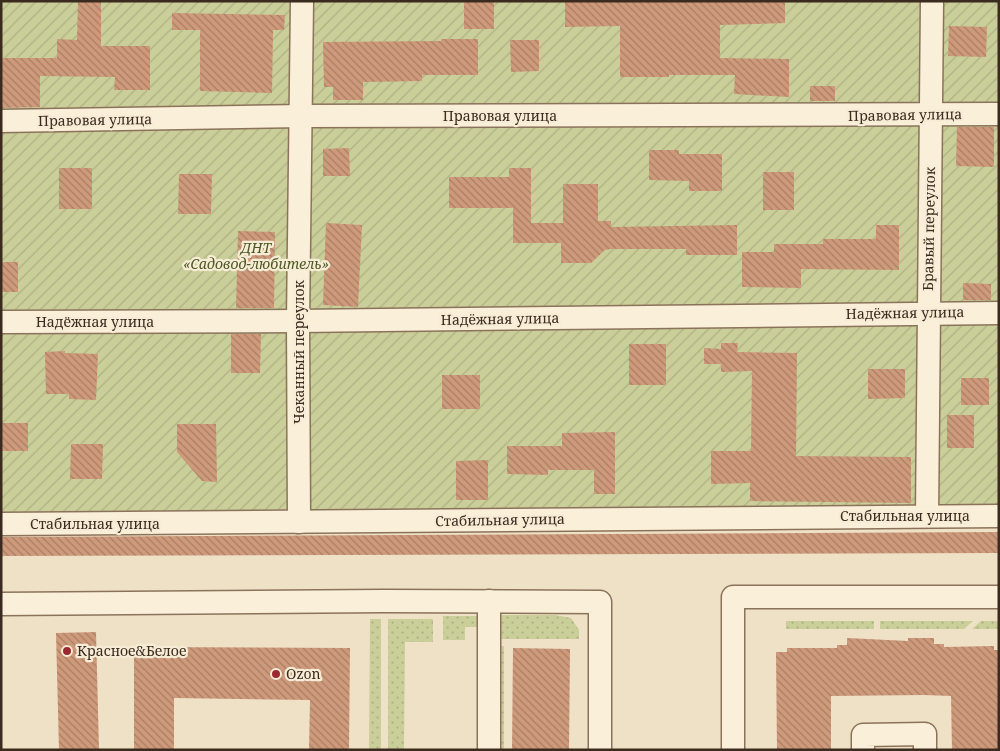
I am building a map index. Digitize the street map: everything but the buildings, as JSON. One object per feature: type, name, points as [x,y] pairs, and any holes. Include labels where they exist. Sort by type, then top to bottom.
[{"type":"street","name":"Чеканный переулок","points":[[299,522],[298,321],[302,1]]},
{"type":"street","name":"Бравый переулок","points":[[927,516],[927,313],[932,115],[932,1]]},
{"type":"street","name":"Правовая улица","points":[[1,121],[302,116],[999,114]]},
{"type":"street","name":"Надёжная улица","points":[[1,322],[298,321],[999,313]]},
{"type":"street","name":"Стабильная улица","points":[[1,524],[999,516]]},
{"type":"street","points":[[733,750],[733,598],[999,597]]},
{"type":"street","points":[[489,601],[489,750]]},
{"type":"street","points":[[1,604],[600,602],[600,750]]},
{"type":"street","points":[[863,750],[863,735],[925,734],[925,750]]},
{"type":"green space","name":"ДНТ «Садовод-любитель»","points":[[1,1],[999,1],[999,507],[315,509],[1,514]]},
{"type":"green space","points":[[498,615],[555,615],[571,618],[579,630],[579,639],[497,639]]},
{"type":"green space","points":[[443,616],[485,616],[484,627],[465,627],[465,640],[443,640]]},
{"type":"green space","points":[[370,619],[381,619],[381,750],[369,750]]},
{"type":"green space","points":[[388,619],[433,619],[433,642],[405,642],[404,750],[388,750]]},
{"type":"green space","points":[[786,621],[874,621],[874,629],[786,629]]},
{"type":"green space","points":[[880,621],[973,621],[964,629],[880,629]]},
{"type":"green space","points":[[981,621],[999,621],[999,629],[972,629]]},
{"type":"green space","points":[[496,646],[504,646],[504,750],[495,750]]},
{"type":"place","name":"Красное&Белое","points":[[67,651]]},
{"type":"place","name":"Ozon","points":[[276,674]]}]
